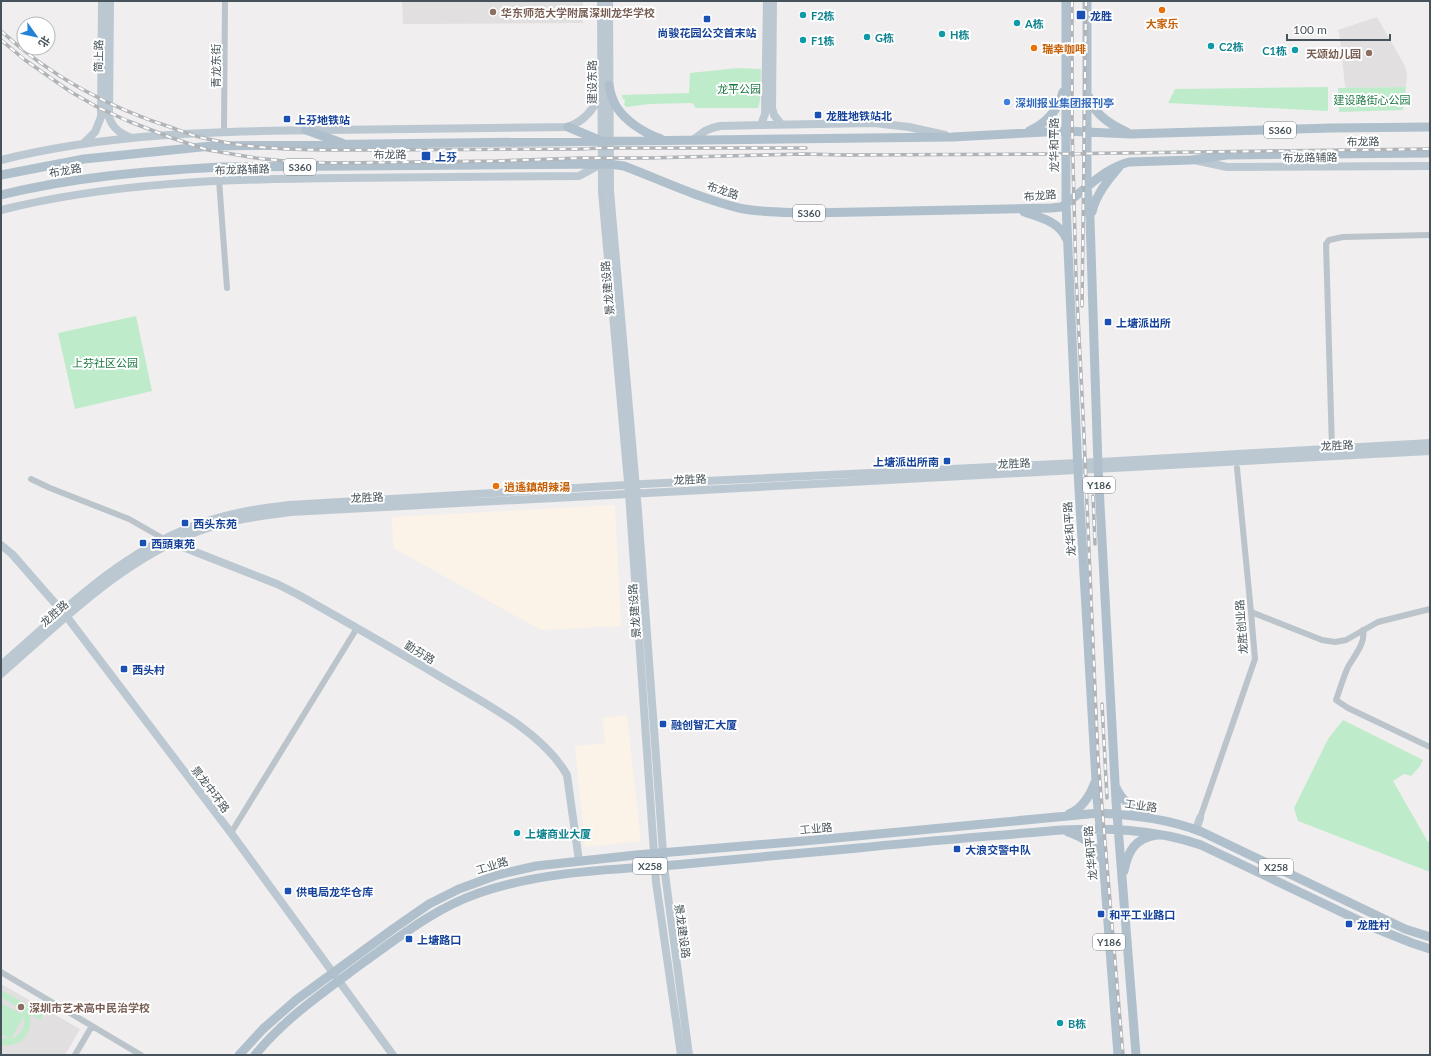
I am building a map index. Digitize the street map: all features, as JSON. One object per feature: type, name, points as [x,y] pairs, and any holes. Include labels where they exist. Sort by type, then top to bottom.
[{"type":"main road","name":"简上路","points":[[102,1],[105,111]]},
{"type":"main road","name":"简上路","points":[[105,111],[110,1]]},
{"type":"main road","name":"建设东路","points":[[601,1],[605,88],[606,164]]},
{"type":"main road","name":"建设东路","points":[[605,88],[609,1]]},
{"type":"main road","points":[[693,140],[705,131],[720,126],[762,125],[765,114],[767,1]]},
{"type":"main road","points":[[773,1],[772,108],[775,118],[781,124]]},
{"type":"main road","name":"龙华和平路","points":[[1066,1],[1066,204],[1078,467],[1096,776],[1118,1055]]},
{"type":"main road","name":"Y186","points":[[1087,1],[1087,187],[1090,220],[1098,466],[1117,814],[1136,1055]]},
{"type":"main road","points":[[1025,133],[1037,128],[1052,115],[1057,107],[1065,83]]},
{"type":"main road","points":[[568,127],[588,115],[605,88]]},
{"type":"main road","points":[[605,88],[615,105],[624,116],[648,134],[666,141]]},
{"type":"main road","points":[[1088,92],[1091,102],[1102,117],[1119,129],[1130,134]]},
{"type":"main road","points":[[105,111],[117,130],[125,136],[133,138]]},
{"type":"main road","points":[[83,144],[92,136],[98,127],[105,111]]},
{"type":"main road","name":"布龙路","points":[[762,125],[874,123],[924,130],[952,137]]},
{"type":"main road","points":[[1,160],[48,149],[83,144],[167,134],[224,131],[568,127],[606,141]]},
{"type":"main road","name":"布龙路","points":[[1,175],[84,159],[204,147],[952,137],[1065,131],[1130,134],[1333,128],[1430,127]]},
{"type":"main road","points":[[306,130],[347,145]]},
{"type":"main road","name":"布龙路","points":[[1,195],[61,182],[111,175],[220,167],[606,164],[624,166],[715,201],[740,208],[809,212],[1017,209],[1061,207],[1102,175],[1122,164],[1136,161],[1191,160],[1227,155],[1430,153]]},
{"type":"main road","name":"布龙路辅路","points":[[1191,160],[1227,168],[1430,166]]},
{"type":"main road","name":"布龙路辅路","points":[[1,210],[63,196],[164,184],[219,180],[578,176],[606,164]]},
{"type":"main road","name":"景龙建设路","points":[[606,164],[602,192],[632,489],[659,866],[681,1055]]},
{"type":"main road","points":[[1090,220],[1094,203],[1103,186],[1122,164]]},
{"type":"main road","points":[[1017,209],[1041,217],[1054,224],[1061,229],[1067,241]]},
{"type":"main road","name":"龙胜路","points":[[1,674],[109,574],[141,552],[190,527],[224,516],[251,510],[289,505],[1098,466],[1430,443]]},
{"type":"main road","name":"龙胜路","points":[[1098,466],[1237,465],[1430,451]]},
{"type":"main road","name":"龙胜路","points":[[1,665],[65,614],[126,570],[172,543],[199,531],[220,525],[269,515],[299,512],[632,489]]},
{"type":"main road","name":"勤芬路","points":[[164,539],[286,588],[486,704],[540,741],[561,763],[567,775],[579,862]]},
{"type":"main road","name":"景龙中环路","points":[[1,545],[12,554],[65,614],[231,834],[393,1055]]},
{"type":"main road","points":[[1064,816],[1073,812],[1082,805],[1092,788],[1096,776]]},
{"type":"main road","points":[[1115,782],[1117,789],[1127,802],[1142,814],[1154,819]]},
{"type":"main road","name":"工业路","points":[[239,1055],[276,1017],[332,972],[429,904],[459,889],[491,878],[536,866],[658,853],[1099,813],[1117,814],[1154,819],[1196,830],[1405,929],[1430,938]]},
{"type":"main road","name":"龙胜创业路","points":[[1196,830],[1200,818]]},
{"type":"main road","name":"工业路","points":[[255,1055],[286,1022],[339,980],[422,922],[451,905],[478,893],[544,876],[1061,830],[1100,828],[1118,829],[1166,835],[1201,845],[1377,929],[1430,949]]},
{"type":"main road","points":[[1061,830],[1084,839],[1093,846],[1103,860]]},
{"type":"main road","points":[[1122,878],[1128,856],[1137,843],[1149,837],[1166,835]]},
{"type":"main road","name":"景龙建设路","points":[[659,866],[689,1055]]},
{"type":"main road","points":[[1114,1055],[1117,1031]]},
{"type":"street","name":"青龙东街","points":[[224,131],[225,1]]},
{"type":"street","points":[[219,180],[227,288]]},
{"type":"street","points":[[1332,449],[1326,244],[1329,240],[1343,237],[1430,235]]},
{"type":"street","name":"龙胜创业路","points":[[1200,818],[1254,661],[1252,612],[1237,465]]},
{"type":"street","points":[[31,479],[129,519],[164,539]]},
{"type":"street","points":[[1252,612],[1315,638],[1328,641],[1341,641],[1346,640],[1378,622],[1430,609]]},
{"type":"street","points":[[231,834],[357,628]]},
{"type":"street","points":[[1363,630],[1364,634],[1360,648],[1348,668],[1336,700],[1348,708],[1430,747]]},
{"type":"street","points":[[1,972],[140,1055]]},
{"type":"street","points":[[75,1055],[92,1026]]},
{"type":"shaded area","name":"华东师范大学附属深圳龙华学校","points":[[402,1],[583,1],[583,23],[403,24]]},
{"type":"shaded area","name":"天颂幼儿园","points":[[1377,17],[1405,66],[1407,75],[1406,87],[1347,88],[1345,86],[1338,30]]},
{"type":"shaded area","points":[[615,505],[621,626],[541,630],[393,548],[392,517]]},
{"type":"shaded area","points":[[627,715],[641,841],[585,847],[575,746],[605,743],[602,718]]},
{"type":"shaded area","name":"深圳市艺术高中民治学校","points":[[1,984],[80,1029],[65,1055],[1,1055]]},
{"type":"green space","name":"龙平公园","points":[[738,68],[761,69],[760,101],[758,108],[695,108],[692,103],[649,104],[627,107],[624,105],[625,100],[622,98],[622,95],[689,93],[690,73]]},
{"type":"green space","name":"建设路街心公园","points":[[1328,87],[1328,111],[1168,103],[1175,89]]},
{"type":"green space","name":"建设路街心公园","points":[[1406,87],[1403,110],[1339,112],[1338,88]]},
{"type":"green space","name":"上芬社区公园","points":[[136,316],[152,391],[75,409],[58,333]]},
{"type":"green space","points":[[1343,720],[1423,760],[1411,776],[1404,774],[1393,781],[1428,842],[1430,841],[1430,872],[1298,821],[1294,808],[1328,739]]},
{"type":"green space","points":[[1,990],[43,1014],[40,1020],[30,1014],[30,1027],[20,1042],[1,1045],[1,1038],[10,1039],[1,1034],[1,1003],[23,1015],[19,1008],[1,997]],"holes":[[[24,1016],[22,1030],[18,1036],[11,1039]]]},
{"type":"railway","points":[[1072,1],[1072,125],[1076,276],[1098,759],[1123,1055]]},
{"type":"railway","points":[[1082,306],[1086,1]]},
{"type":"railway","points":[[1,31],[60,76],[126,111],[190,134],[247,146],[327,150],[806,148]]},
{"type":"railway","points":[[1,40],[25,60],[71,92],[99,108],[128,121],[208,150],[256,158],[293,162],[337,163],[497,161],[803,154],[1046,154],[1430,149]]},
{"type":"railway","points":[[1093,496],[1095,544]]},
{"type":"railway","points":[[1102,704],[1107,798]]},
{"type":"place","name":"大家乐","points":[[1162,10]]},
{"type":"place","name":"华东师范大学附属深圳龙华学校","points":[[493,12]]},
{"type":"place","name":"F2栋","points":[[803,15]]},
{"type":"place","name":"龙胜","points":[[1081,15]]},
{"type":"place","name":"尚骏花园公交首末站","points":[[707,19]]},
{"type":"place","name":"A栋","points":[[1017,23]]},
{"type":"place","name":"H栋","points":[[942,34]]},
{"type":"place","name":"G栋","points":[[867,37]]},
{"type":"place","name":"F1栋","points":[[803,40]]},
{"type":"place","name":"C2栋","points":[[1211,46]]},
{"type":"place","name":"瑞幸咖啡","points":[[1034,48]]},
{"type":"place","name":"C1栋","points":[[1295,50]]},
{"type":"place","name":"天颂幼儿园","points":[[1369,53]]},
{"type":"place","name":"深圳报业集团报刊亭","points":[[1007,102]]},
{"type":"place","name":"龙胜地铁站北","points":[[818,115]]},
{"type":"place","name":"上芬地铁站","points":[[287,119]]},
{"type":"place","name":"上芬","points":[[426,156]]},
{"type":"place","name":"上塘派出所","points":[[1108,322]]},
{"type":"place","name":"上塘派出所南","points":[[947,461]]},
{"type":"place","name":"逍遙鎮胡辣湯","points":[[496,486]]},
{"type":"place","name":"西头东苑","points":[[185,523]]},
{"type":"place","name":"西頭東苑","points":[[143,543]]},
{"type":"place","name":"西头村","points":[[124,669]]},
{"type":"place","name":"融创智汇大厦","points":[[663,724]]},
{"type":"place","name":"上塘商业大厦","points":[[517,833]]},
{"type":"place","name":"大浪交警中队","points":[[957,849]]},
{"type":"place","name":"供电局龙华仓库","points":[[288,891]]},
{"type":"place","name":"和平工业路口","points":[[1101,914]]},
{"type":"place","name":"龙胜村","points":[[1349,924]]},
{"type":"place","name":"上塘路口","points":[[409,939]]},
{"type":"place","name":"深圳市艺术高中民治学校","points":[[21,1007]]},
{"type":"place","name":"B栋","points":[[1060,1023]]}]
